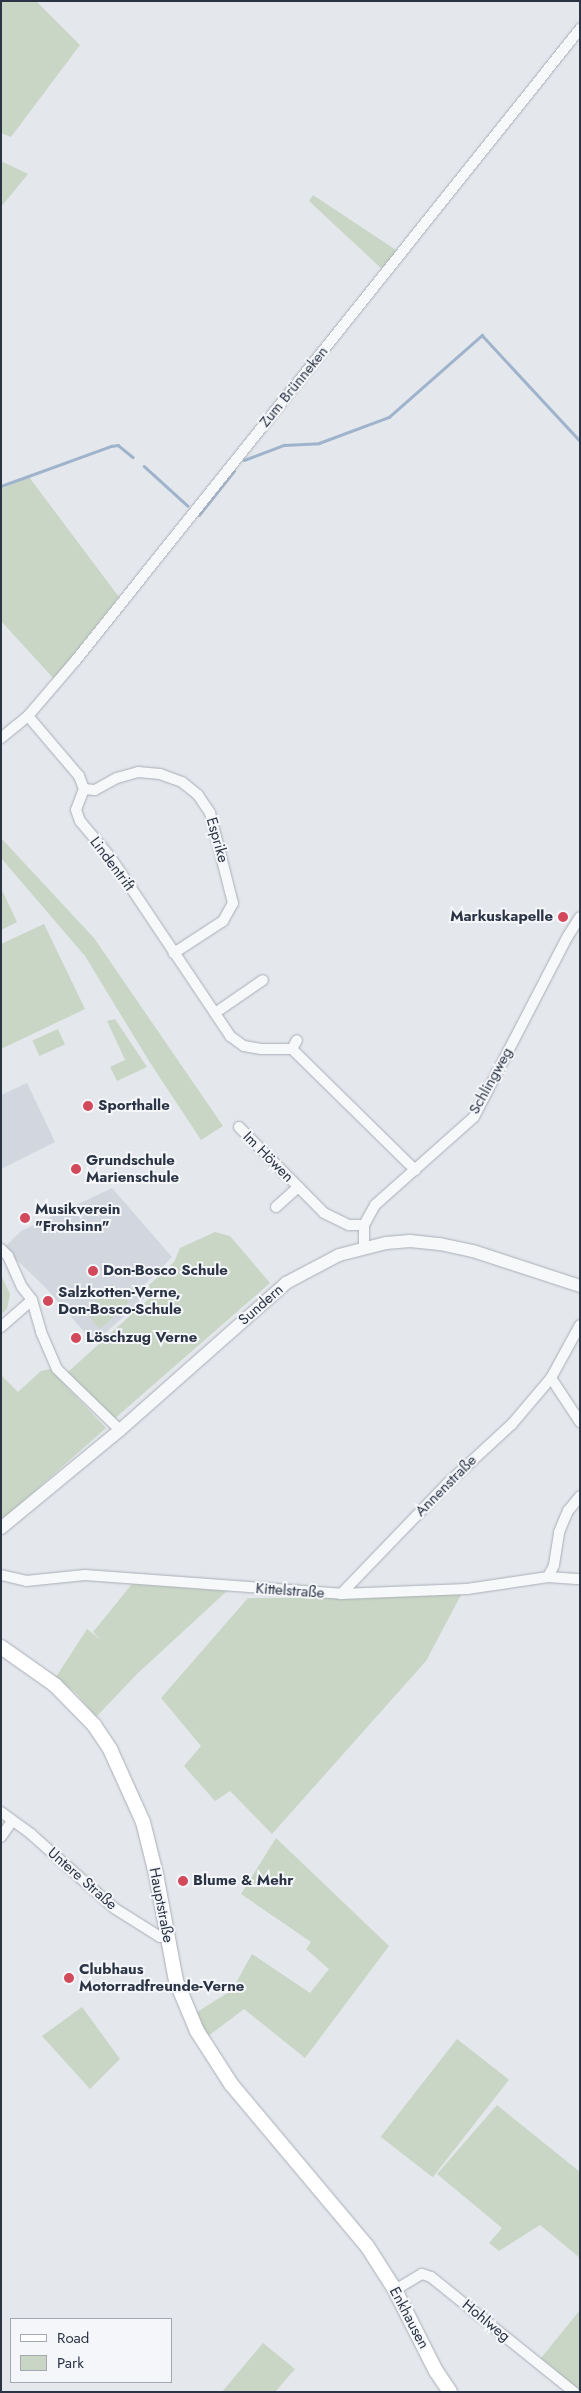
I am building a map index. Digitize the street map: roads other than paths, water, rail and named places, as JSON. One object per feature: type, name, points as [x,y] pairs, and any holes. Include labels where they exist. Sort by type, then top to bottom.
[{"type":"main road","name":"Hauptstraße","points":[[1,1648],[55,1685],[94,1725],[110,1749],[143,1822],[176,1981],[197,2031],[231,2084],[367,2246]]},
{"type":"main road","name":"Enkhausen","points":[[367,2246],[394,2290],[436,2371],[450,2392]]},
{"type":"street","name":"Zum Brünneken","points":[[1,738],[28,716],[76,660],[580,29]]},
{"type":"street","points":[[28,716],[79,776],[84,789]]},
{"type":"street","name":"Esprike","points":[[84,789],[95,790],[118,778],[138,772],[160,774],[182,782],[198,795],[210,813],[233,903],[223,921],[174,953]]},
{"type":"street","name":"Lindentrift","points":[[84,789],[76,810],[80,821],[111,858],[230,1036],[244,1046],[261,1050],[294,1045],[415,1170]]},
{"type":"street","name":"Schlingweg","points":[[364,1225],[375,1205],[474,1116],[580,917]]},
{"type":"street","points":[[214,1013],[264,980]]},
{"type":"street","name":"Im Höwen","points":[[239,1127],[324,1213],[337,1221],[349,1225],[364,1225]]},
{"type":"street","name":"Im Höwen","points":[[276,1207],[298,1187]]},
{"type":"street","points":[[364,1225],[364,1247]]},
{"type":"street","name":"Sundern","points":[[1,1528],[120,1430],[286,1283],[315,1266],[364,1247],[386,1242],[410,1241],[440,1244],[473,1251],[580,1286]]},
{"type":"street","points":[[1,1249],[8,1256],[22,1287],[32,1300],[41,1332],[57,1369],[120,1430]]},
{"type":"street","points":[[1,1327],[32,1300]]},
{"type":"street","name":"Annenstraße","points":[[341,1594],[448,1483],[512,1424],[551,1378],[580,1325]]},
{"type":"street","points":[[551,1378],[580,1422]]},
{"type":"street","points":[[548,1577],[554,1565],[559,1532],[568,1511],[580,1496]]},
{"type":"street","name":"Kittelstraße","points":[[1,1574],[26,1581],[85,1575],[341,1594],[467,1589],[548,1577],[580,1578]]},
{"type":"street","name":"Untere Straße","points":[[1,1812],[31,1834],[114,1908],[160,1937],[168,1936]]},
{"type":"street","points":[[1,1837],[12,1821]]},
{"type":"street","name":"Hohlweg","points":[[394,2290],[422,2274],[431,2276],[574,2392]]},
{"type":"waterway","points":[[244,460],[284,445],[319,443],[389,417],[482,335],[580,441]]},
{"type":"waterway","points":[[1,486],[111,446],[118,445],[133,457]]},
{"type":"waterway","points":[[144,466],[188,506]]},
{"type":"waterway","points":[[199,515],[234,471]]},
{"type":"place","name":"Markuskapelle","points":[[563,917]]},
{"type":"place","name":"Sporthalle","points":[[88,1106]]},
{"type":"place","name":"Grundschule Marienschule","points":[[76,1169]]},
{"type":"place","name":"Musikverein \"Frohsinn\"","points":[[25,1218]]},
{"type":"place","name":"Don-Bosco Schule","points":[[93,1271]]},
{"type":"place","name":"Salzkotten-Verne, Don-Bosco-Schule","points":[[48,1301]]},
{"type":"place","name":"Löschzug Verne","points":[[76,1338]]},
{"type":"place","name":"Blume & Mehr","points":[[183,1881]]},
{"type":"place","name":"Clubhaus Motorradfreunde-Verne","points":[[69,1978]]}]
